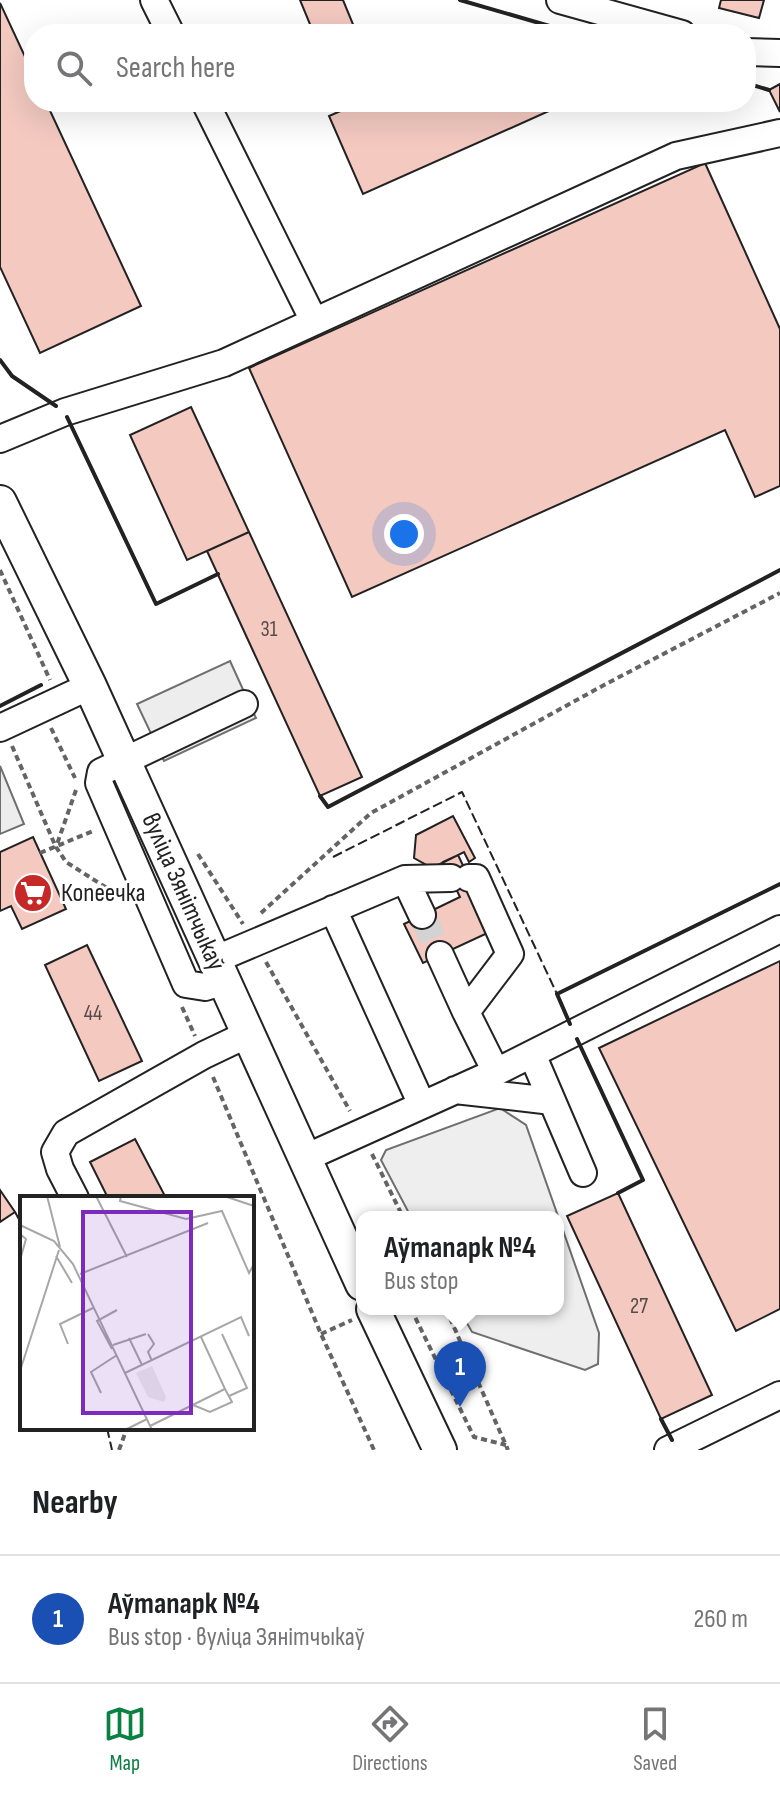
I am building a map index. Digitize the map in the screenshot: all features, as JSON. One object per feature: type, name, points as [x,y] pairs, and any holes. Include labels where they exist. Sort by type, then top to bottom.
[{"type":"main road","name":"вуліца Зянітчыкаў","points":[[0,502],[90,686],[356,1271]]},
{"type":"main road","points":[[376,1315],[440,1450]]},
{"type":"street","points":[[154,0],[166,24]]},
{"type":"street","points":[[560,0],[646,24]]},
{"type":"street","points":[[756,52],[780,53]]},
{"type":"street","points":[[210,112],[314,321]]},
{"type":"street","points":[[0,439],[65,412],[224,363],[676,156],[780,133]]},
{"type":"street","points":[[2,728],[90,686]]},
{"type":"street","points":[[124,760],[244,704]]},
{"type":"street","points":[[219,970],[250,935],[333,909],[405,879],[476,878],[510,954],[466,1012]]},
{"type":"street","points":[[405,879],[422,915]]},
{"type":"street","points":[[333,909],[422,1105]]},
{"type":"street","points":[[305,1158],[496,1072],[780,929]]},
{"type":"street","points":[[440,955],[496,1072]]},
{"type":"street","points":[[74,1196],[55,1152],[66,1133],[204,1055],[248,1034]]},
{"type":"street","points":[[532,1054],[583,1173]]},
{"type":"street","points":[[455,1090],[552,1101]]},
{"type":"street","points":[[668,1450],[780,1395]]},
{"type":"path","points":[[0,570],[83,795]]},
{"type":"path","points":[[250,935],[371,813],[590,692],[780,593]]},
{"type":"path","points":[[2,728],[56,847],[66,862],[124,898]]},
{"type":"path","points":[[56,847],[78,784]]},
{"type":"path","points":[[40,853],[99,828]]},
{"type":"path","points":[[194,847],[250,935],[362,1132],[400,1211]]},
{"type":"path","points":[[179,1001],[321,1334],[374,1450]]},
{"type":"path","points":[[414,1315],[474,1437],[507,1448]]},
{"type":"path","points":[[449,1315],[507,1448]]},
{"type":"path","points":[[119,1450],[126,1430]]},
{"type":"shaded area","points":[[230,661],[256,718],[164,761],[137,704]]},
{"type":"shaded area","points":[[0,766],[24,824],[0,834]]},
{"type":"shaded area","points":[[500,1108],[526,1125],[556,1211],[408,1211],[381,1160],[386,1150]]},
{"type":"shaded area","points":[[564,1233],[599,1333],[598,1364],[585,1370],[472,1332],[462,1315],[564,1315]]},
{"type":"building","points":[[300,0],[343,0],[353,24],[310,24]]},
{"type":"building","points":[[721,0],[764,0],[759,18],[719,8]]},
{"type":"building","points":[[0,3],[24,55],[24,112],[51,112],[141,306],[40,353],[0,267]]},
{"type":"building","points":[[780,84],[780,112],[769,90]]},
{"type":"building","points":[[338,112],[547,112],[363,194],[329,116]]},
{"type":"building","points":[[705,163],[780,329],[780,486],[755,497],[725,430],[352,597],[249,368]]},
{"type":"building","points":[[191,407],[249,532],[187,560],[130,435]]},
{"type":"building","points":[[249,532],[362,777],[320,796],[207,551]]},
{"type":"building","points":[[453,816],[475,858],[469,862],[464,852],[432,868],[414,858],[416,835]]},
{"type":"building","points":[[33,837],[66,909],[22,929],[11,906],[0,911],[0,852]]},
{"type":"building","points":[[458,855],[494,930],[423,963],[404,924],[460,897],[443,862]]},
{"type":"building","points":[[87,945],[142,1061],[99,1081],[45,965]]},
{"type":"building","points":[[780,961],[780,1309],[736,1331],[599,1048]]},
{"type":"building","points":[[135,1139],[165,1196],[107,1196],[90,1162]]},
{"type":"building","points":[[0,1190],[15,1212],[0,1222]]},
{"type":"building","points":[[618,1193],[712,1395],[661,1419],[567,1216]]},
{"type":"tunnel","points":[[422,915],[440,955]]},
{"type":"fence","points":[[333,857],[462,792],[557,994]]},
{"type":"fence","points":[[15,1212],[20,1221]]},
{"type":"fence","points":[[107,1430],[112,1450]]},
{"type":"wall","points":[[460,0],[543,24]]},
{"type":"wall","points":[[756,86],[769,90]]},
{"type":"wall","points":[[0,360],[12,376],[56,406]]},
{"type":"wall","points":[[67,417],[156,604],[218,574]]},
{"type":"wall","points":[[320,796],[328,807],[780,570]]},
{"type":"wall","points":[[0,706],[41,685]]},
{"type":"wall","points":[[570,1024],[557,994],[780,884]]},
{"type":"wall","points":[[577,1039],[643,1180],[618,1193]]},
{"type":"wall","points":[[661,1419],[672,1440]]},
{"type":"place","name":"Копеечка","points":[[33,893]]},
{"type":"place","name":"Аўтапарк №4","points":[[460,1407]]}]
